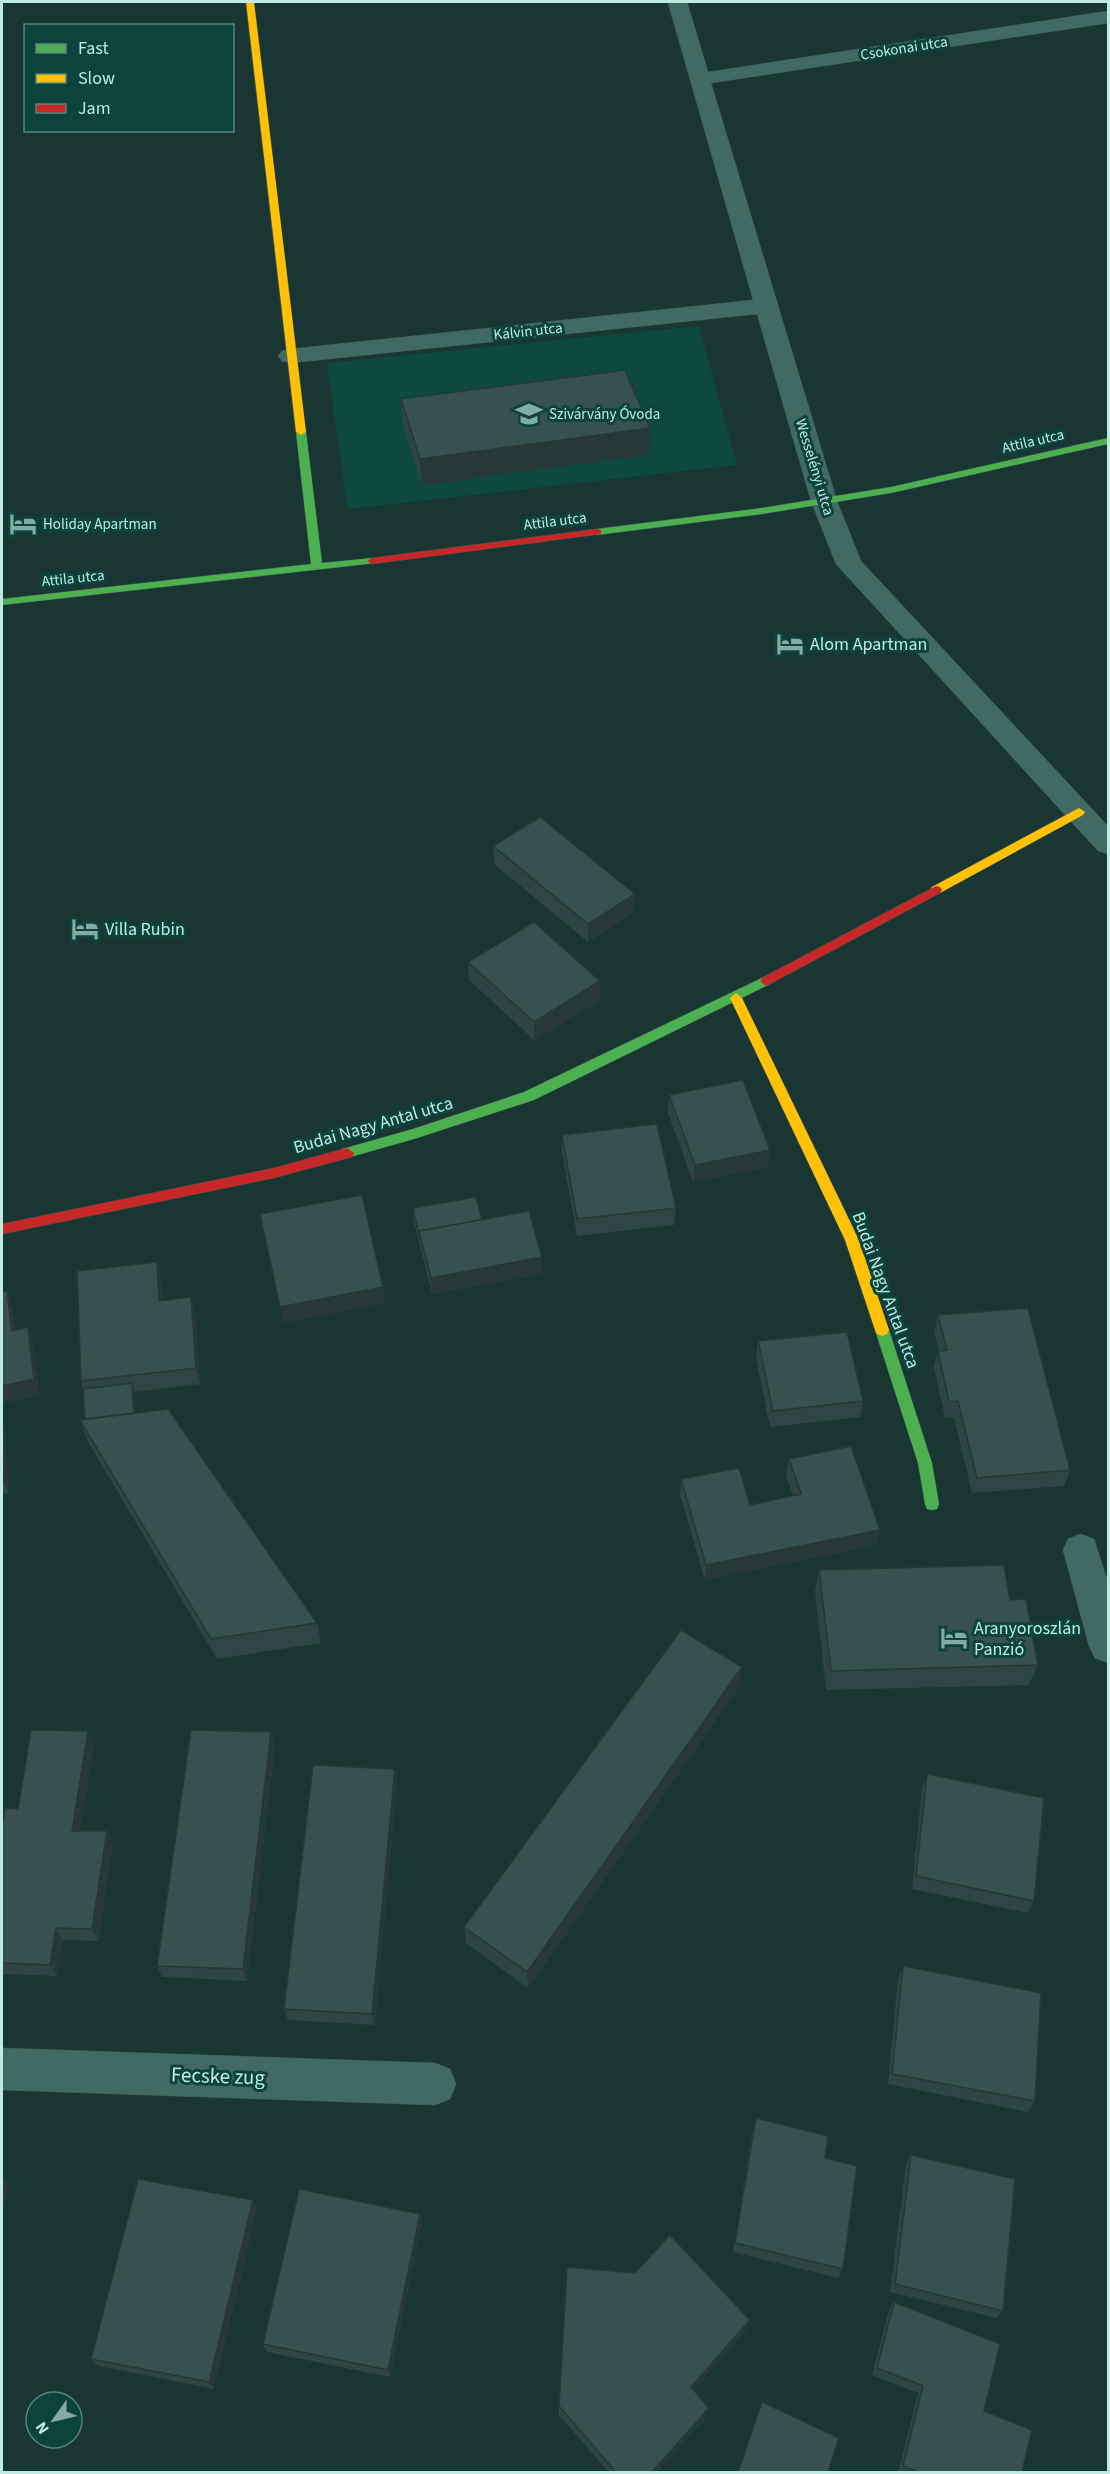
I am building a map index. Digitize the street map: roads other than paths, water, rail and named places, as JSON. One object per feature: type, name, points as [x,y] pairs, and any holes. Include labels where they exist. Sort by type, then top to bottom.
[{"type":"street","points":[[250,2],[290,356],[317,568]]},
{"type":"street","name":"Wesselényi utca","points":[[677,2],[824,501],[849,564],[1108,844]]},
{"type":"street","name":"Csokonai utca","points":[[699,79],[1108,17]]},
{"type":"street","name":"Kálvin utca","points":[[290,356],[766,306]]},
{"type":"street","name":"Attila utca","points":[[2,602],[317,568],[824,501],[891,490],[1108,441]]},
{"type":"street","name":"Budai Nagy Antal utca","points":[[2,1229],[274,1173],[414,1134],[529,1096],[736,998],[1078,812]]},
{"type":"street","name":"Budai Nagy Antal utca","points":[[736,998],[852,1240],[925,1463],[932,1504]]},
{"type":"street","points":[[1081,1550],[1108,1646]]},
{"type":"street","name":"Fecske zug","points":[[2,2069],[435,2084]]},
{"type":"place","name":"Szivárvány Óvoda","points":[[529,414]]},
{"type":"place","name":"Holiday Apartman","points":[[23,524]]},
{"type":"place","name":"Alom Apartman","points":[[790,644]]},
{"type":"place","name":"Villa Rubin","points":[[85,929]]},
{"type":"place","name":"Aranyoroszlán Panzió","points":[[954,1638]]}]
